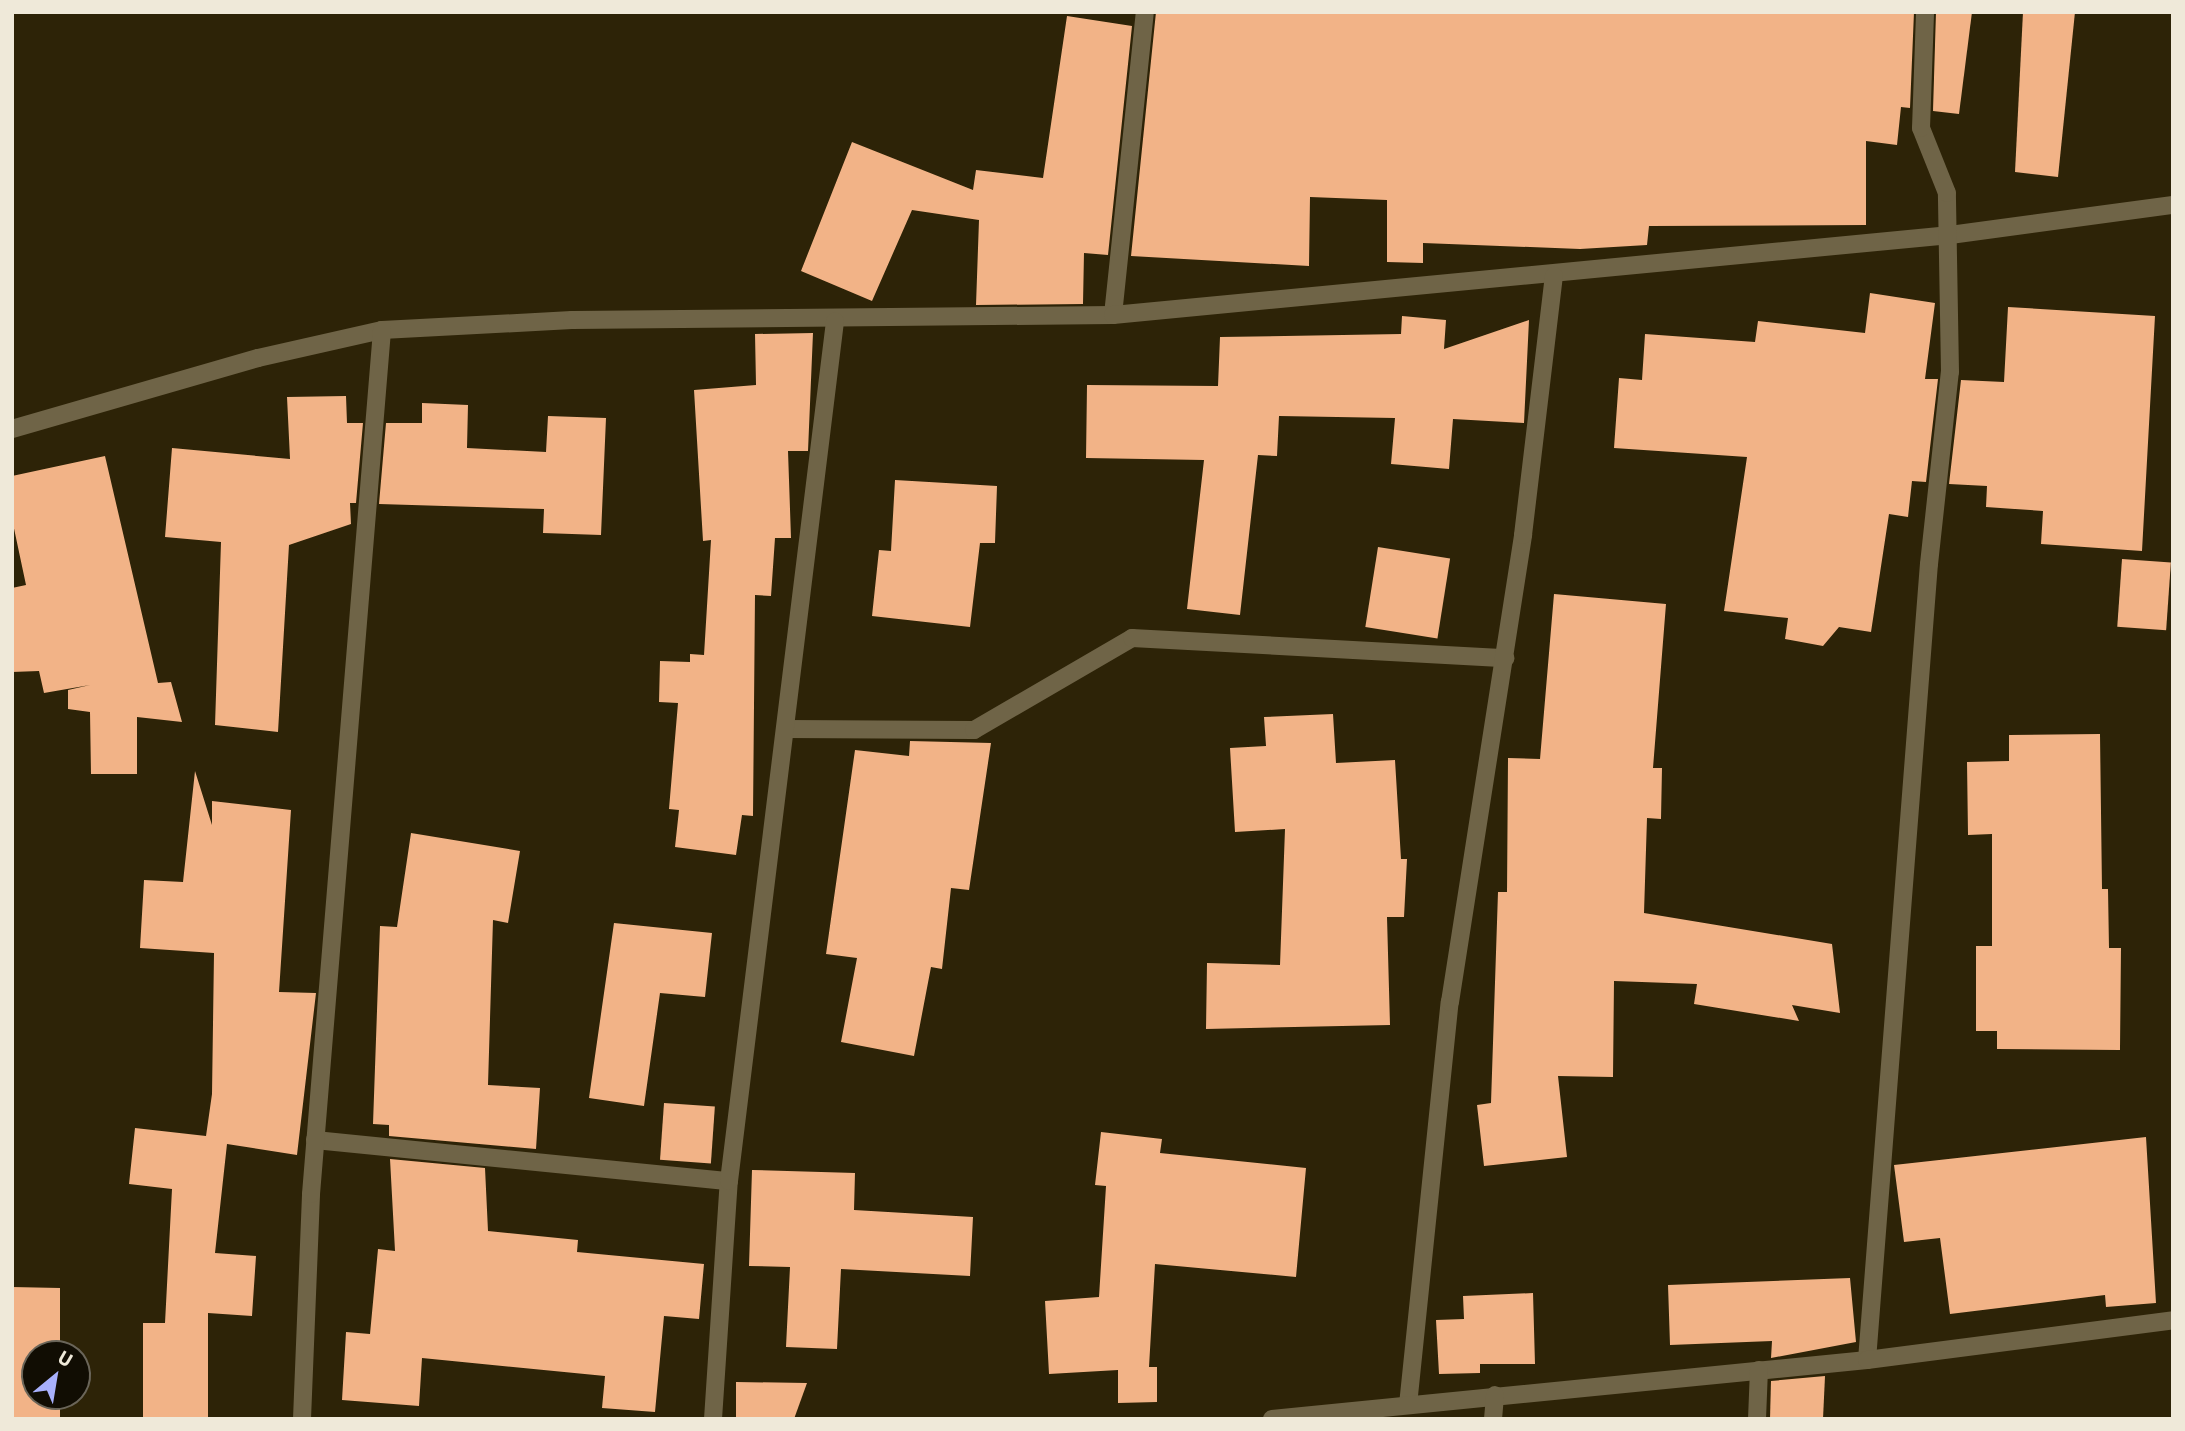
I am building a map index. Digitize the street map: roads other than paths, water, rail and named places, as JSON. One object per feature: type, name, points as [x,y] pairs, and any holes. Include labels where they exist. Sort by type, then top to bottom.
[{"type":"street","points":[[1113,315],[1145,12]]},
{"type":"street","points":[[1867,1360],[1929,564],[1950,372],[1950,235],[1947,194],[1921,128],[1924,12]]},
{"type":"street","points":[[12,429],[258,358],[382,330],[572,320],[835,322],[1113,315],[1554,276],[1950,235],[2173,205]]},
{"type":"street","points":[[1408,1405],[1450,1002],[1504,658],[1554,276]]},
{"type":"street","points":[[713,1419],[729,1181],[835,322]]},
{"type":"street","points":[[302,1419],[315,1140],[382,330]]},
{"type":"street","points":[[786,729],[974,730],[1132,638],[1504,658]]},
{"type":"street","points":[[315,1140],[729,1181]]},
{"type":"street","points":[[1272,1419],[1867,1360],[2173,1320]]},
{"type":"street","points":[[1757,1419],[1759,1370]]},
{"type":"street","points":[[1493,1419],[1495,1395]]}]
